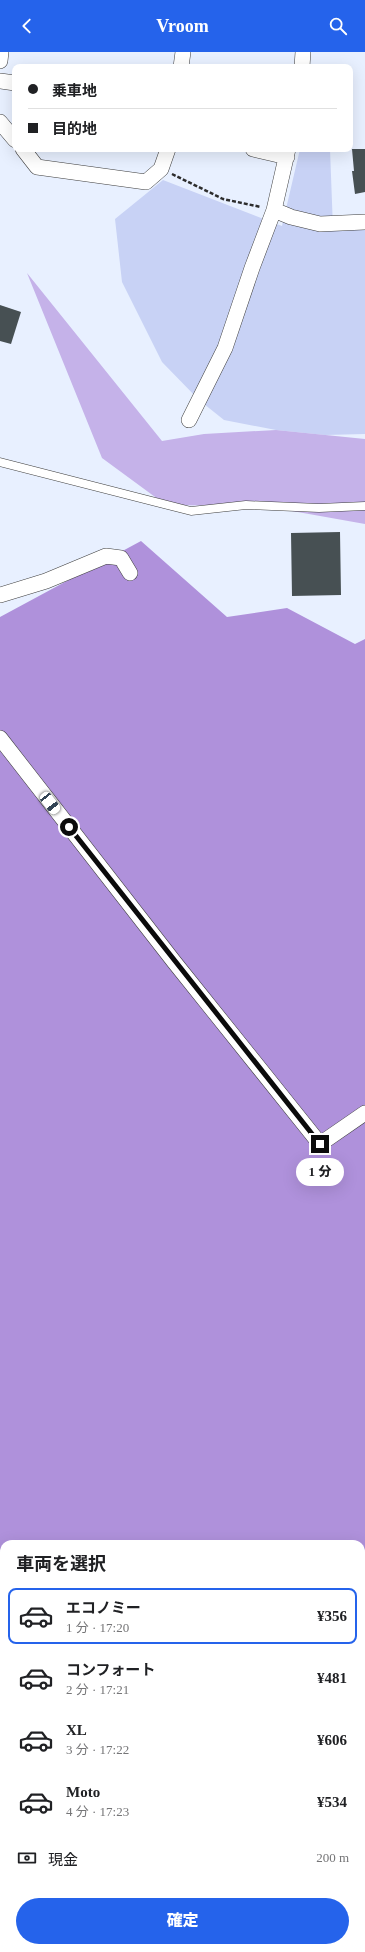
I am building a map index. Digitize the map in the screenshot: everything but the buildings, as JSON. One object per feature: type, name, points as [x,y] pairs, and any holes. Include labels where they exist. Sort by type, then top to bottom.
[{"type":"street","points":[[0,61],[1,52]]},
{"type":"street","points":[[181,64],[183,52]]},
{"type":"street","points":[[302,64],[303,52]]},
{"type":"street","points":[[0,81],[12,83]]},
{"type":"street","points":[[0,122],[12,136]]},
{"type":"street","points":[[25,152],[37,167],[146,182],[161,169],[167,152]]},
{"type":"street","points":[[189,420],[225,348],[252,268],[274,210],[288,153]]},
{"type":"street","points":[[274,210],[320,224],[365,222]]},
{"type":"street","points":[[0,595],[46,581],[106,556],[121,558],[130,573]]},
{"type":"street","points":[[0,738],[175,963],[320,1144],[365,1112]]},
{"type":"lane","points":[[0,462],[191,511],[246,505],[319,508],[365,506]]},
{"type":"path","points":[[161,169],[223,199],[274,210]]},
{"type":"shaded area","points":[[299,152],[330,152],[333,229],[365,229],[365,434],[325,435],[276,430],[224,420],[199,400],[162,362],[122,282],[115,219],[163,180],[282,226]]},
{"type":"shaded area","points":[[27,273],[162,441],[204,434],[276,430],[365,439],[365,524],[264,506],[166,505],[102,458]]},
{"type":"shaded area","points":[[141,541],[227,617],[287,608],[355,644],[365,639],[365,1540],[0,1540],[0,617]]},
{"type":"route","points":[[69,827],[247,1055],[320,1144]]}]
